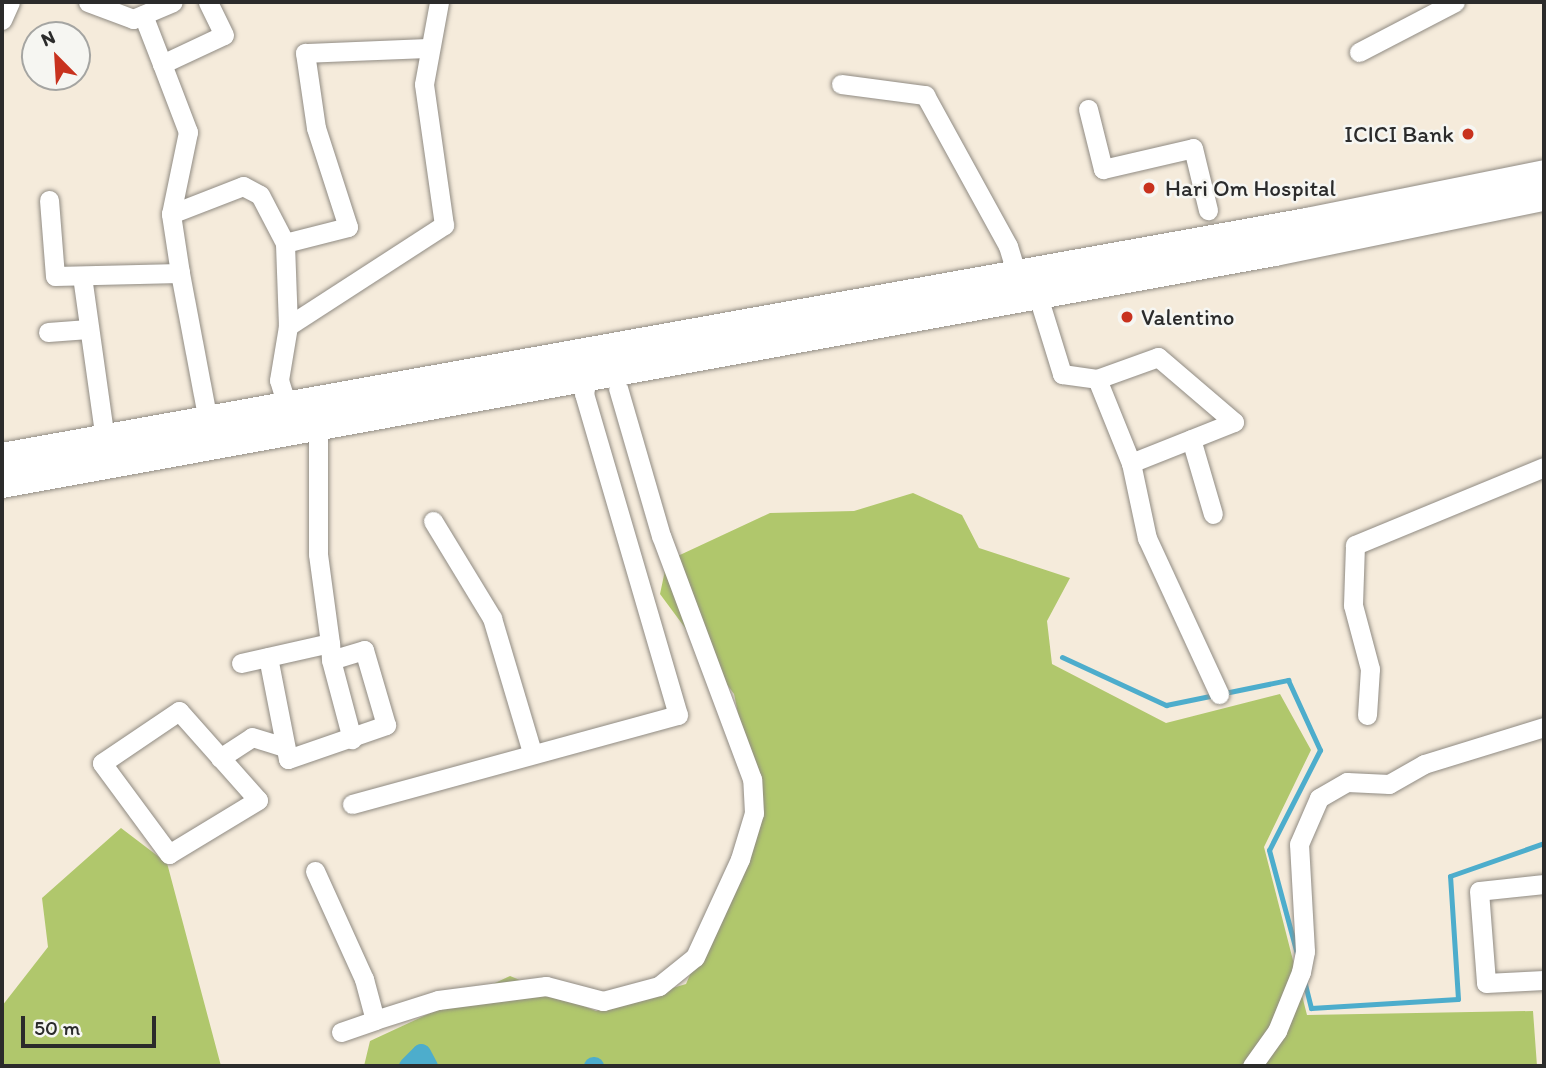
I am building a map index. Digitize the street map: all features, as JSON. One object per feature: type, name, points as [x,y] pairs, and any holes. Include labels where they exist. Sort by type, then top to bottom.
[{"type":"main road","points":[[2,484],[587,377],[624,367],[1025,287],[1544,174]]},
{"type":"main road","points":[[1025,287],[1275,252],[1544,197]]},
{"type":"main road","points":[[2,457],[287,406],[624,367]]},
{"type":"street","points":[[2,20],[10,2]]},
{"type":"street","points":[[88,2],[133,19],[173,2]]},
{"type":"street","points":[[162,64],[224,35],[208,2]]},
{"type":"street","points":[[288,326],[444,225],[424,84],[439,2]]},
{"type":"street","points":[[1359,52],[1455,2]]},
{"type":"street","points":[[143,15],[188,132],[171,214],[208,421]]},
{"type":"street","points":[[285,243],[348,228],[316,128],[305,54],[430,48]]},
{"type":"street","points":[[841,85],[926,95],[1009,246],[1062,374],[1097,379],[1158,357],[1234,422],[1131,463]]},
{"type":"street","points":[[1088,109],[1103,169],[1193,148],[1208,210]]},
{"type":"street","points":[[171,214],[243,186],[260,195],[285,243],[288,326],[279,380],[287,406]]},
{"type":"street","points":[[49,200],[55,276],[180,273]]},
{"type":"street","points":[[82,276],[104,439]]},
{"type":"street","points":[[48,332],[88,330]]},
{"type":"street","points":[[341,1032],[438,1000],[546,986],[603,1001],[659,986],[695,957],[740,859],[754,813],[752,779],[661,536],[624,367]]},
{"type":"street","points":[[352,804],[532,752],[678,715],[584,394],[587,377]]},
{"type":"street","points":[[1097,379],[1131,463],[1147,538],[1219,694]]},
{"type":"street","points":[[318,426],[318,554],[330,651],[352,739]]},
{"type":"street","points":[[1191,439],[1213,514]]},
{"type":"street","points":[[1367,715],[1370,669],[1353,605],[1355,545],[1544,467]]},
{"type":"street","points":[[433,521],[492,618],[532,752]]},
{"type":"street","points":[[241,663],[268,657],[364,650],[386,725],[288,759],[282,746],[268,657]]},
{"type":"street","points":[[179,712],[220,758],[258,800],[169,854],[103,763],[179,712]]},
{"type":"street","points":[[1252,1066],[1277,1031],[1301,972],[1305,951],[1299,844],[1319,798],[1334,786],[1348,782],[1389,784],[1424,764],[1544,727]]},
{"type":"street","points":[[220,758],[252,737],[282,746]]},
{"type":"street","points":[[315,871],[364,979],[375,1020]]},
{"type":"street","points":[[1544,884],[1479,891],[1486,984],[1544,980]]},
{"type":"green space","points":[[913,493],[962,515],[979,548],[1070,578],[1047,621],[1052,664],[1166,723],[1280,694],[1311,750],[1264,847],[1307,1015],[1533,1011],[1537,1066],[364,1066],[370,1041],[510,976],[596,1011],[686,984],[759,815],[734,694],[660,594],[667,561],[770,513],[854,511]]},
{"type":"green space","points":[[121,828],[167,863],[221,1066],[2,1066],[2,1006],[48,947],[42,898]]},
{"type":"waterway","points":[[1062,657],[1166,705],[1288,680],[1320,750],[1269,850],[1297,954]]},
{"type":"waterway","points":[[1304,980],[1311,1008],[1458,999],[1450,876],[1544,843]]},
{"type":"waterway","points":[[408,1066],[421,1053],[428,1066]]},
{"type":"place","name":"ICICI Bank","points":[[1468,134]]},
{"type":"place","name":"Hari Om Hospital","points":[[1149,188]]},
{"type":"place","name":"Valentino","points":[[1127,317]]}]
